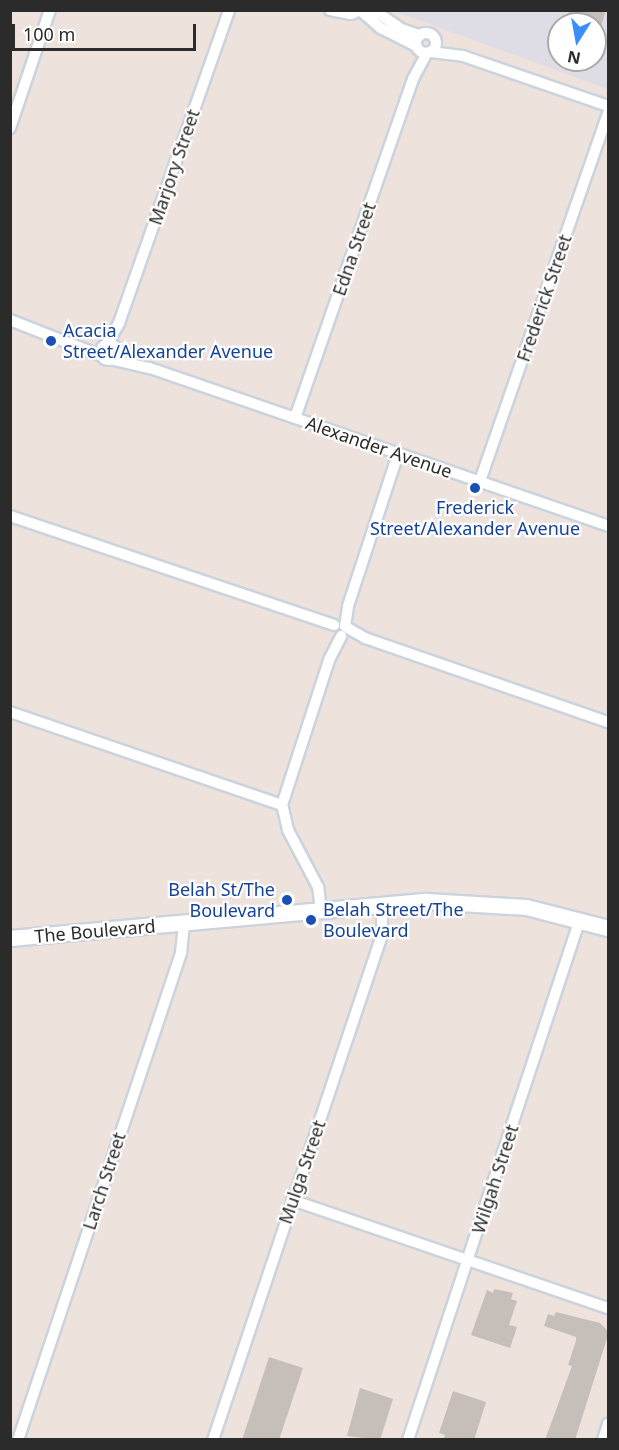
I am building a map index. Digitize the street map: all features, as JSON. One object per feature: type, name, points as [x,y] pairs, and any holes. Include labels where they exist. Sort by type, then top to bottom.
[{"type":"street","points":[[10,128],[50,10]]},
{"type":"street","name":"Marjory Street","points":[[110,350],[229,10]]},
{"type":"street","points":[[330,10],[360,11],[423,50],[463,56],[609,106]]},
{"type":"street","points":[[374,10],[401,29],[420,35],[428,34],[463,56]]},
{"type":"street","points":[[420,35],[423,50]]},
{"type":"street","points":[[423,50],[435,39]]},
{"type":"street","name":"Edna Street","points":[[295,418],[423,50]]},
{"type":"street","name":"Frederick Street","points":[[480,482],[609,114]]},
{"type":"street","name":"Alexander Avenue","points":[[10,320],[67,339],[110,350],[150,368],[609,526]]},
{"type":"street","points":[[321,909],[318,887],[288,830],[282,806],[398,454]]},
{"type":"street","points":[[10,516],[609,722]]},
{"type":"street","points":[[10,712],[282,806]]},
{"type":"street","name":"The Boulevard","points":[[10,939],[382,904],[480,902],[579,919],[609,928]]},
{"type":"street","name":"Mulga Street","points":[[213,1440],[382,935],[382,904]]},
{"type":"street","name":"Wilgah Street","points":[[408,1440],[579,919]]},
{"type":"street","name":"Larch Street","points":[[18,1440],[180,953],[184,922]]},
{"type":"street","points":[[292,1200],[606,1308]]},
{"type":"street","points":[[603,1440],[609,1424]]},
{"type":"shaded area","points":[[394,11],[608,11],[608,89],[561,72],[607,72],[607,12],[547,12],[547,67]]},
{"type":"building","points":[[563,10],[606,10],[605,12]]},
{"type":"building","points":[[494,1289],[513,1293],[511,1299],[517,1301],[509,1325],[517,1327],[510,1348],[471,1335],[487,1290],[493,1293]]},
{"type":"building","points":[[556,1312],[600,1323],[609,1332],[575,1440],[545,1440],[572,1366],[568,1365],[576,1341],[576,1337],[544,1326],[548,1314],[554,1316]]},
{"type":"building","points":[[269,1357],[303,1368],[279,1440],[242,1440]]},
{"type":"building","points":[[360,1388],[393,1399],[380,1440],[347,1436]]},
{"type":"building","points":[[453,1391],[486,1402],[474,1440],[443,1440],[445,1435],[439,1433]]},
{"type":"place","name":"Acacia Street/Alexander Avenue","points":[[51,341]]},
{"type":"place","name":"Frederick Street/Alexander Avenue","points":[[475,488]]},
{"type":"place","name":"Belah St/The Boulevard","points":[[287,900]]},
{"type":"place","name":"Belah Street/The Boulevard","points":[[311,920]]}]
